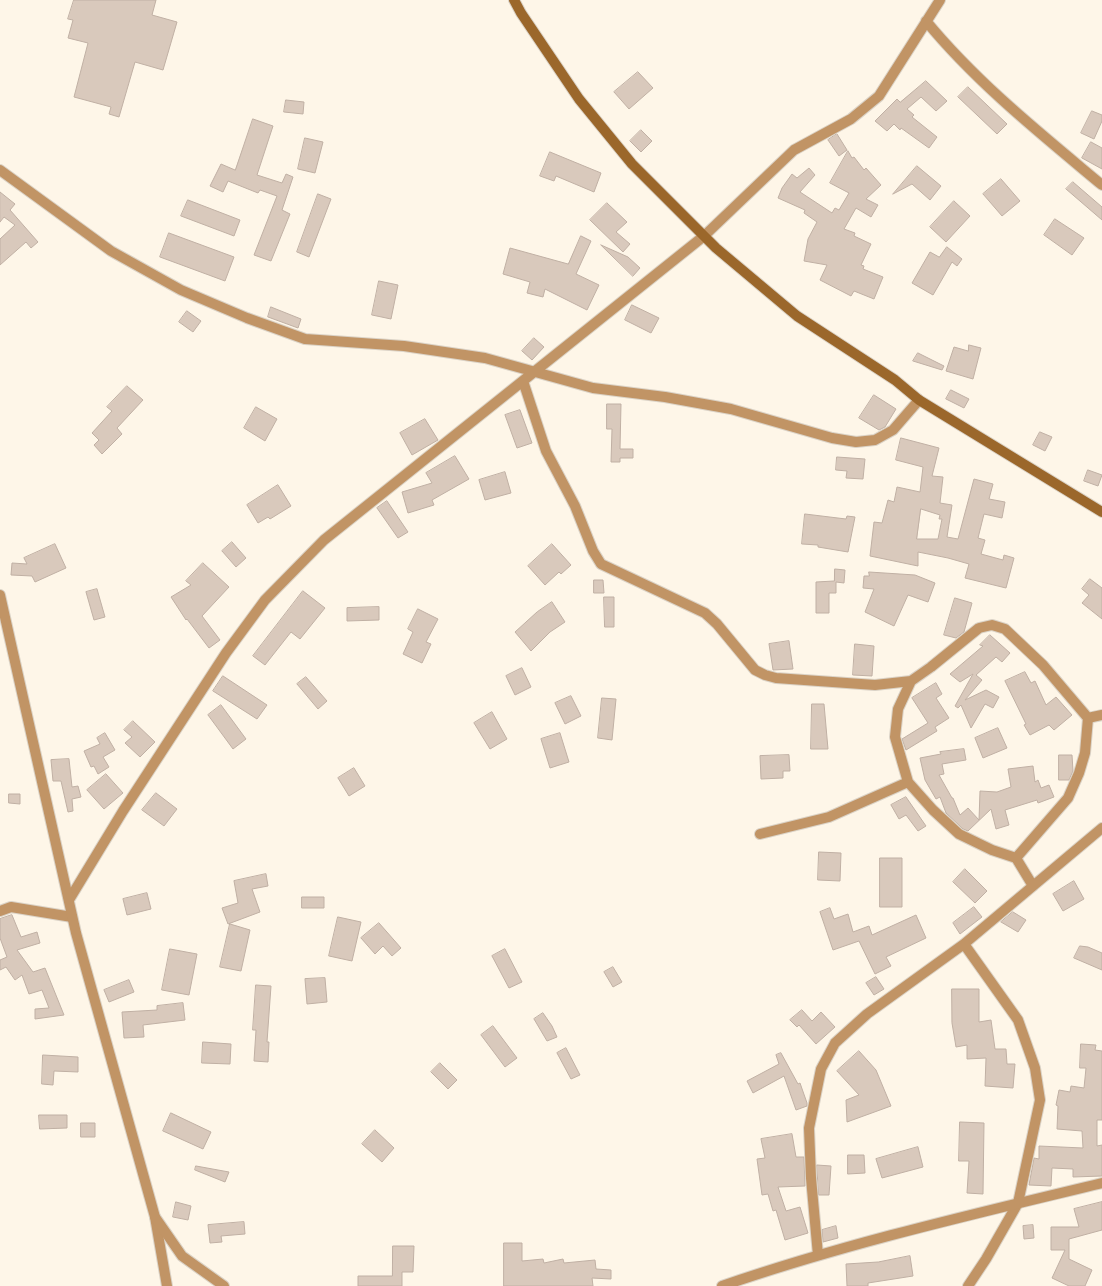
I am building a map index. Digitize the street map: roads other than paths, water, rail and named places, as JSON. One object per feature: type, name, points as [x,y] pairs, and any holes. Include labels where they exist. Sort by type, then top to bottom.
[{"type":"main road","points":[[514,0],[521,13],[579,99],[632,164],[716,248],[797,316],[895,380],[919,400],[1102,512]]},
{"type":"street","points":[[68,900],[136,791],[226,653],[264,600],[324,540],[704,236],[794,150],[850,119],[879,96],[940,0]]},
{"type":"street","points":[[926,21],[949,49],[1024,118],[1102,185]]},
{"type":"street","points":[[0,170],[111,252],[181,290],[247,318],[305,339],[404,346],[470,356],[505,363],[593,388],[665,397],[731,409],[832,438],[856,442],[875,440],[893,430],[919,400]]},
{"type":"street","points":[[523,381],[546,451],[575,506],[593,551],[601,564],[705,613],[717,624],[755,670],[776,678],[875,685],[911,681],[931,667],[979,628],[992,625],[1005,629],[1038,660],[1088,718],[1085,753],[1079,773],[1068,798],[1016,858]]},
{"type":"street","points":[[0,595],[72,917],[155,1217],[167,1286]]},
{"type":"street","points":[[911,681],[898,709],[896,737],[908,782],[933,810],[959,834],[992,850],[1016,858],[1033,886]]},
{"type":"street","points":[[1088,718],[1102,715]]},
{"type":"street","points":[[760,834],[829,817],[908,782]]},
{"type":"street","points":[[818,1255],[811,1178],[809,1128],[821,1069],[835,1043],[867,1014],[964,944],[1102,828]]},
{"type":"street","points":[[0,911],[11,907],[16,907],[72,917]]},
{"type":"street","points":[[964,944],[1018,1020],[1035,1068],[1040,1100],[1018,1203],[986,1259],[968,1286]]},
{"type":"street","points":[[722,1286],[818,1255],[904,1230],[1102,1183]]},
{"type":"street","points":[[155,1217],[182,1256],[224,1286]]}]
